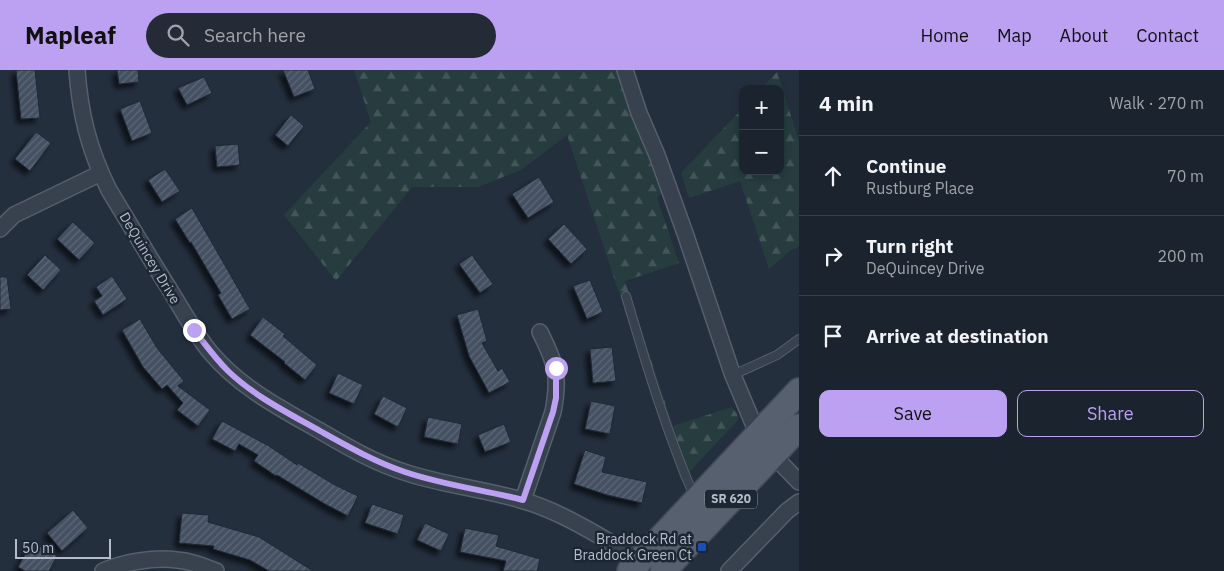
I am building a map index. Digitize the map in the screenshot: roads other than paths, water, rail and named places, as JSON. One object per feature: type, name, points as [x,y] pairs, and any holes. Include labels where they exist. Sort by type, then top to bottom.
[{"type":"main road","name":"SR 620","points":[[639,567],[696,500],[799,391]]},
{"type":"main road","name":"SR 620","points":[[664,571],[799,427]]},
{"type":"street","name":"DeQuincey Drive","points":[[77,70],[86,132],[100,173],[194,330],[211,353],[229,372],[268,401],[337,441],[384,464],[424,478],[523,500],[544,508],[584,527],[639,567]]},
{"type":"street","points":[[625,70],[639,113],[657,155],[733,375],[758,435]]},
{"type":"street","points":[[0,229],[14,215],[100,173]]},
{"type":"street","points":[[523,500],[556,398],[556,368],[540,332]]},
{"type":"street","points":[[773,454],[799,482]]},
{"type":"street","points":[[729,571],[787,511],[799,502]]},
{"type":"street","points":[[103,571],[133,562],[177,559],[216,571]]},
{"type":"lane","points":[[626,296],[650,379],[676,454],[696,500]]},
{"type":"lane","points":[[733,375],[777,355],[799,339]]},
{"type":"place","name":"Braddock Rd at Braddock Green Ct","points":[[702,547]]}]
